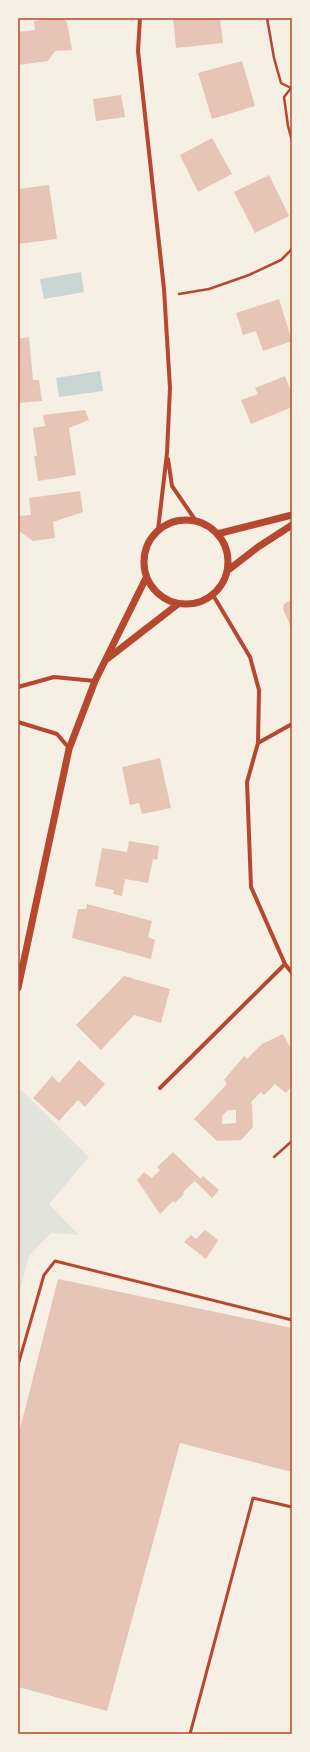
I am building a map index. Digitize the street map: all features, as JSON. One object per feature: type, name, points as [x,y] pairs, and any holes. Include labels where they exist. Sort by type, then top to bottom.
[{"type":"street","points":[[140,18],[138,50],[140,85],[165,296],[170,388],[167,453],[158,530]]},
{"type":"street","points":[[167,453],[172,486],[196,521]]},
{"type":"street","points":[[218,534],[292,515]]},
{"type":"street","points":[[176,521],[196,521],[208,526],[218,534],[227,551],[228,570],[222,584],[212,595],[196,604],[178,604],[164,599],[153,590],[146,578],[143,561],[147,544],[158,530],[176,521]]},
{"type":"street","points":[[228,570],[258,547],[292,525]]},
{"type":"street","points":[[18,988],[69,749],[95,681],[146,578]]},
{"type":"street","points":[[212,595],[250,657],[259,690],[258,743],[247,782],[251,887],[285,964],[292,973]]},
{"type":"street","points":[[106,660],[178,604]]},
{"type":"street","points":[[18,687],[54,677],[95,681]]},
{"type":"street","points":[[18,722],[57,734],[69,749]]},
{"type":"street","points":[[258,743],[292,724]]},
{"type":"street","points":[[160,1088],[285,964]]},
{"type":"lane","points":[[18,1365],[44,1275],[55,1261],[292,1320]]},
{"type":"lane","points":[[190,1734],[253,1498],[292,1506]]},
{"type":"path","points":[[267,18],[274,58],[281,83],[292,87],[284,98],[292,141]]},
{"type":"path","points":[[165,296],[209,289],[249,275],[281,260],[292,249]]},
{"type":"path","points":[[274,1157],[292,1141]]},
{"type":"shaded area","points":[[81,272],[84,292],[44,299],[40,279]]},
{"type":"shaded area","points":[[100,371],[103,391],[59,397],[56,378]]},
{"type":"shaded area","points":[[18,1087],[89,1157],[49,1204],[79,1235],[51,1233],[29,1256],[18,1298]]},
{"type":"building","points":[[62,18],[67,22],[72,50],[55,51],[48,61],[18,65],[18,32],[35,30],[34,21]]},
{"type":"building","points":[[173,18],[220,18],[223,43],[176,48]]},
{"type":"building","points":[[242,61],[255,106],[212,119],[198,73]]},
{"type":"building","points":[[121,95],[125,117],[96,121],[93,99]]},
{"type":"building","points":[[212,138],[232,174],[198,192],[180,155]]},
{"type":"building","points":[[269,175],[289,216],[255,233],[234,192]]},
{"type":"building","points":[[49,185],[57,239],[18,244],[18,189]]},
{"type":"building","points":[[279,299],[292,341],[263,351],[256,331],[243,335],[236,313]]},
{"type":"building","points":[[29,337],[33,380],[39,380],[42,401],[18,403],[18,339]]},
{"type":"building","points":[[285,376],[292,394],[292,407],[251,424],[241,400],[258,394],[255,388]]},
{"type":"building","points":[[85,410],[89,420],[69,428],[76,475],[38,481],[34,456],[37,456],[33,428],[45,426],[43,415]]},
{"type":"building","points":[[80,491],[83,512],[53,522],[55,538],[33,541],[19,531],[18,516],[31,515],[29,498]]},
{"type":"building","points":[[292,599],[292,630],[283,609],[284,604]]},
{"type":"building","points":[[160,758],[171,808],[142,814],[139,803],[130,805],[122,767]]},
{"type":"building","points":[[129,841],[159,846],[157,860],[153,859],[148,883],[125,879],[122,896],[113,894],[114,890],[95,886],[102,848],[127,852]]},
{"type":"building","points":[[87,904],[152,921],[148,937],[155,940],[151,959],[72,938],[78,909],[86,909]]},
{"type":"building","points":[[124,976],[170,989],[161,1023],[134,1015],[101,1050],[76,1025]]},
{"type":"building","points":[[283,1034],[292,1050],[292,1086],[286,1093],[275,1084],[264,1095],[261,1092],[251,1102],[253,1127],[241,1140],[217,1141],[194,1119],[227,1084],[224,1080],[244,1056],[247,1059],[262,1044]],"holes":[[[228,1110],[236,1110],[236,1123],[222,1124],[222,1116]]]},
{"type":"building","points":[[79,1060],[105,1084],[85,1107],[78,1100],[59,1121],[33,1098],[52,1076],[59,1083]]},
{"type":"building","points":[[173,1152],[201,1179],[203,1176],[219,1190],[212,1198],[195,1181],[183,1192],[184,1194],[175,1203],[173,1201],[160,1214],[137,1180],[144,1172],[152,1178],[160,1170],[157,1167]]},
{"type":"building","points":[[205,1230],[218,1240],[206,1259],[184,1242],[191,1235],[196,1239]]},
{"type":"building","points":[[58,1279],[292,1328],[292,1472],[180,1443],[107,1711],[18,1687],[18,1437]]}]
